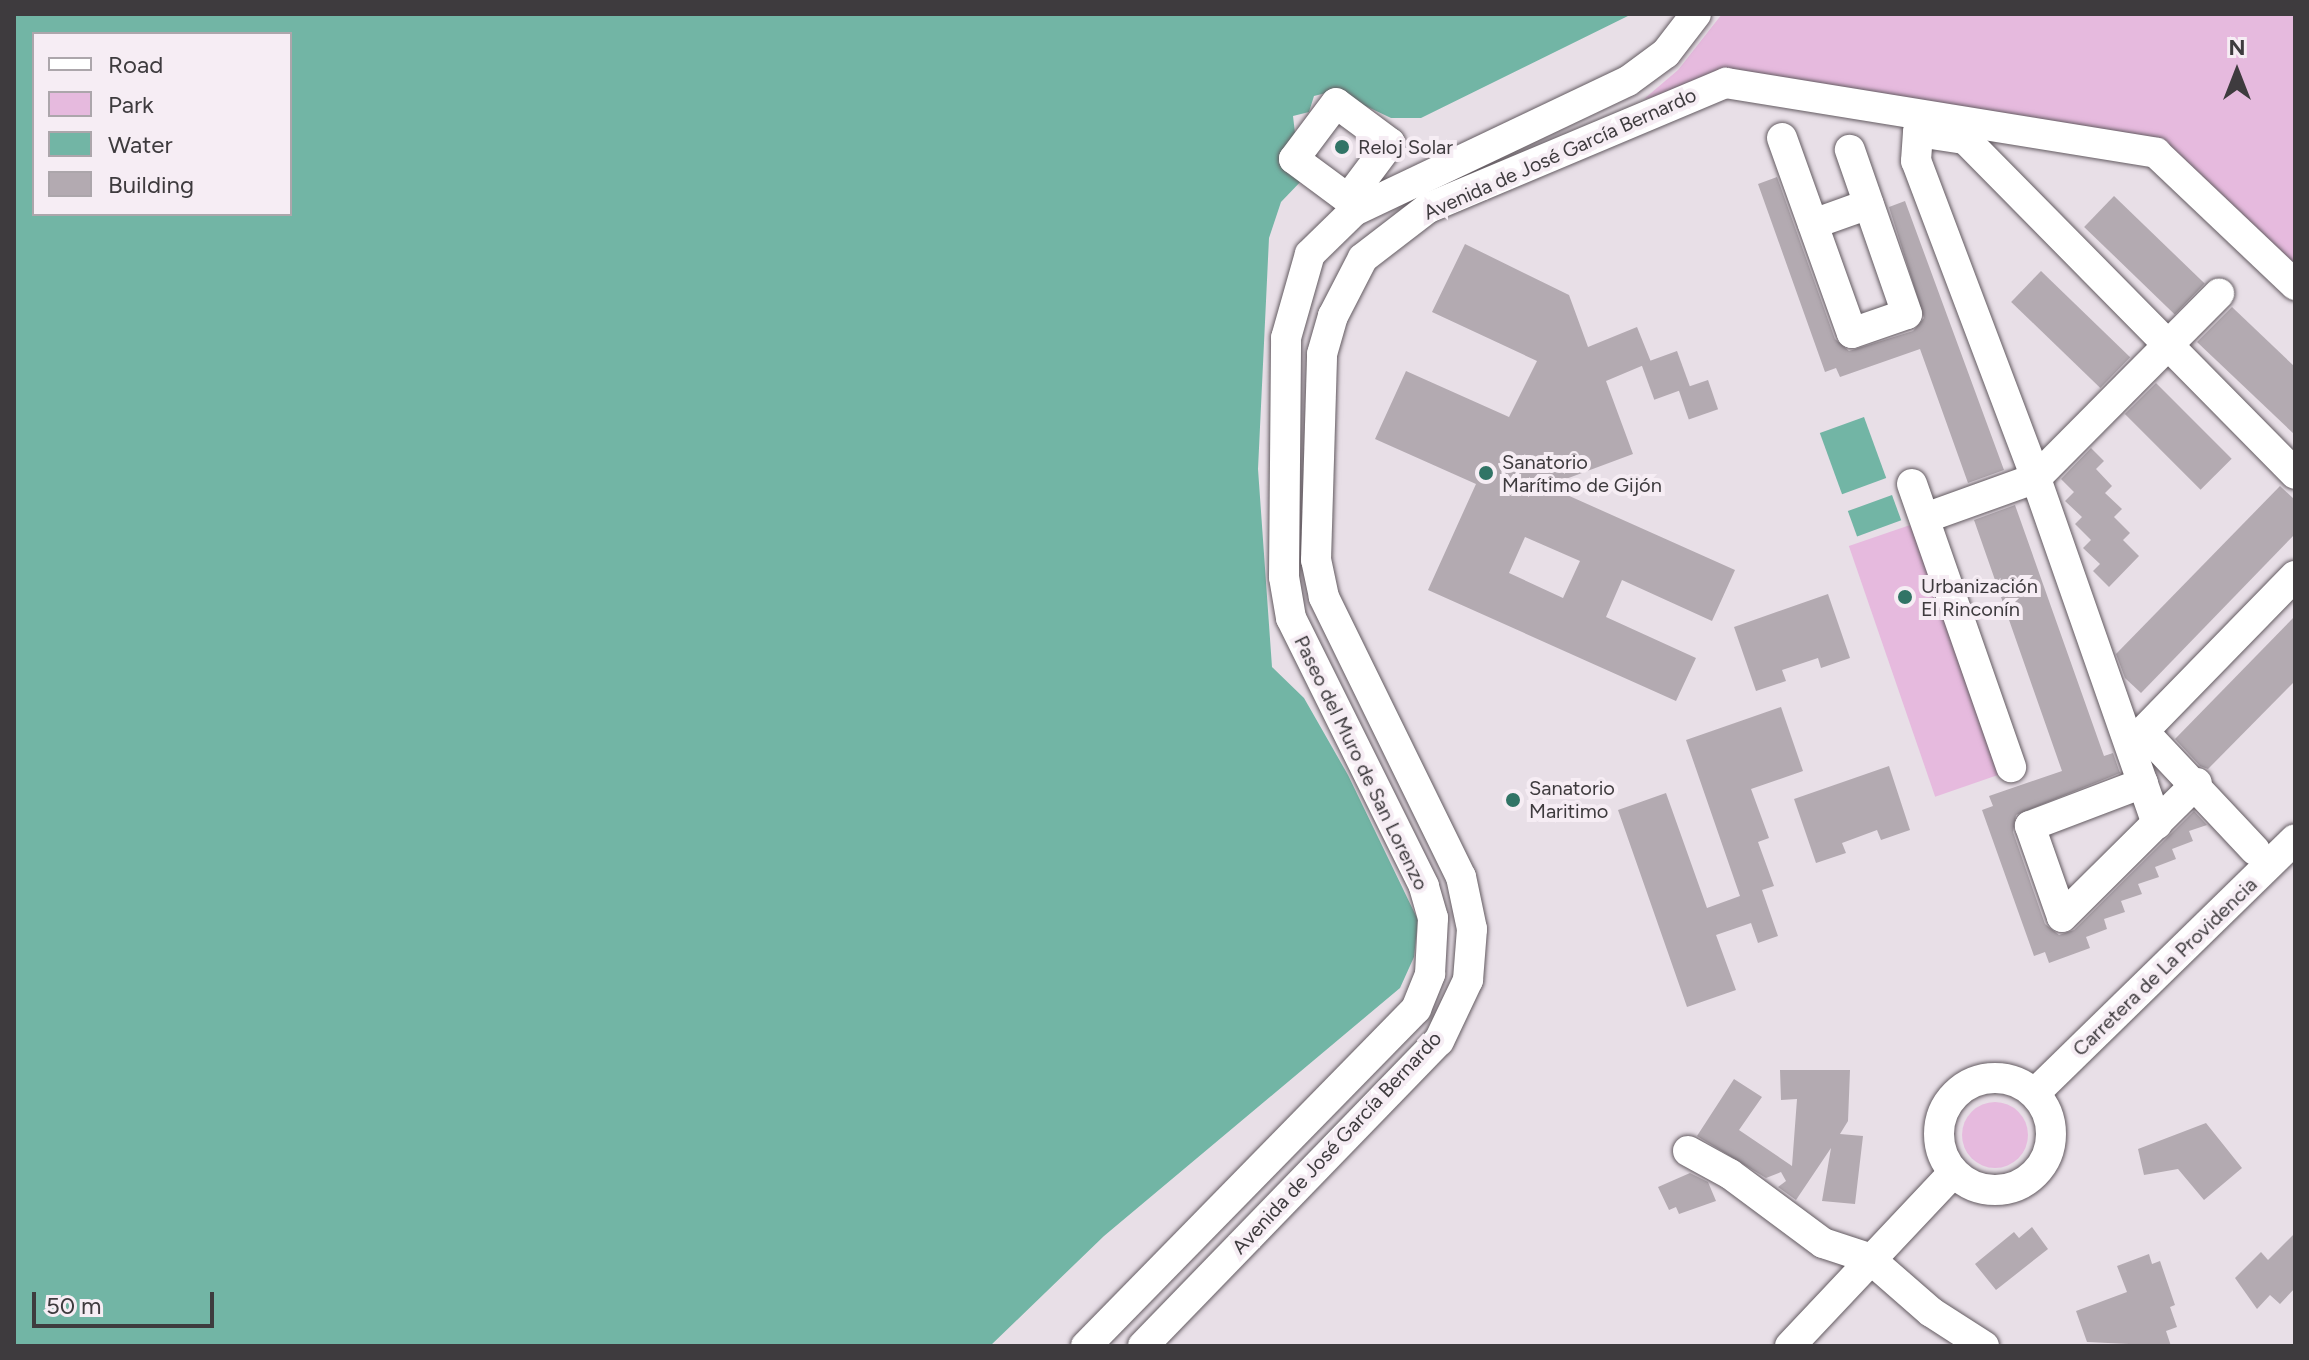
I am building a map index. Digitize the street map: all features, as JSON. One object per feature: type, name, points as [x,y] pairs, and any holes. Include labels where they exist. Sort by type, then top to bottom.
[{"type":"street","name":"Paseo del Muro de San Lorenzo","points":[[1086,1346],[1416,1009],[1430,974],[1433,918],[1424,886],[1291,618],[1284,577],[1286,338],[1310,254],[1351,205],[1628,81],[1666,53],[1696,14]]},
{"type":"street","name":"Avenida de José García Bernardo","points":[[1143,1346],[1439,1041],[1468,980],[1472,929],[1461,877],[1324,597],[1316,560],[1322,354],[1333,316],[1363,258],[1428,208],[1726,83],[2156,153],[2295,285]]},
{"type":"street","points":[[2157,824],[2143,783],[2137,739],[1916,161],[1918,132],[1965,139],[2295,474]]},
{"type":"street","points":[[1782,138],[1852,333],[1907,314],[1850,150]]},
{"type":"street","points":[[1813,224],[1869,204]]},
{"type":"street","points":[[1925,518],[2036,478],[2219,294]]},
{"type":"street","points":[[1912,484],[2011,767]]},
{"type":"street","points":[[2137,739],[2295,576]]},
{"type":"street","points":[[2137,739],[2197,783],[2255,850]]},
{"type":"street","points":[[2143,783],[2030,826],[2062,917],[2197,783]]},
{"type":"street","name":"Carretera de La Providencia","points":[[2035,1093],[2295,839]]},
{"type":"street","points":[[1987,1076],[2011,1079],[2035,1093],[2051,1134],[2047,1156],[2034,1175],[2015,1187],[1992,1191],[1953,1173],[1941,1147],[1940,1123],[1957,1093],[1987,1076]]},
{"type":"street","points":[[1688,1151],[1730,1174],[1823,1243],[1869,1258],[1931,1312],[1984,1346]]},
{"type":"street","points":[[1790,1346],[1869,1258],[1953,1173]]},
{"type":"green space","points":[[1722,14],[2295,14],[2295,285],[2156,153],[1727,83],[1644,99],[1678,70]]},
{"type":"green space","points":[[1916,523],[2002,774],[1935,797],[1849,546]]},
{"type":"green space","points":[[1995,1102],[2018,1112],[2028,1135],[2018,1158],[1995,1168],[1972,1158],[1962,1135],[1972,1112]]},
{"type":"water","points":[[14,14],[1632,14],[1421,118],[1391,118],[1334,91],[1314,96],[1309,112],[1293,116],[1295,133],[1288,154],[1305,177],[1281,202],[1269,238],[1258,469],[1272,667],[1304,698],[1348,775],[1418,920],[1414,957],[1400,988],[1104,1236],[990,1346],[14,1346]]},
{"type":"water","points":[[1864,417],[1886,478],[1842,494],[1820,433]]},
{"type":"water","name":"Urbanización El Rinconín","points":[[1892,495],[1901,520],[1857,536],[1848,511]]},
{"type":"building","points":[[1777,177],[1835,339],[1849,351],[1913,331],[1924,318],[1889,207],[1905,201],[2004,470],[1968,483],[1920,349],[1840,377],[1836,368],[1825,372],[1758,184]]},
{"type":"building","points":[[2114,196],[2205,284],[2175,314],[2084,227]]},
{"type":"building","name":"Sanatorio Marítimo de Gijón","points":[[1465,244],[1569,295],[1588,347],[1637,327],[1651,362],[1606,381],[1633,454],[1547,486],[1735,570],[1712,621],[1622,580],[1606,617],[1696,658],[1676,701],[1428,590],[1476,484],[1375,439],[1406,371],[1509,417],[1537,361],[1432,312]],"holes":[[[1525,537],[1580,561],[1563,598],[1509,573]]]},
{"type":"building","points":[[2041,271],[2130,357],[2100,388],[2011,302]]},
{"type":"building","points":[[2232,307],[2295,367],[2295,435],[2197,342]]},
{"type":"building","points":[[1677,351],[1690,387],[1654,400],[1641,364]]},
{"type":"building","points":[[1708,380],[1718,409],[1689,419],[1679,390]]},
{"type":"building","points":[[2156,383],[2232,459],[2201,490],[2125,414]]},
{"type":"building","points":[[2091,448],[2104,461],[2096,469],[2112,486],[2105,493],[2122,509],[2114,517],[2130,533],[2123,540],[2139,556],[2109,587],[2093,571],[2100,564],[2083,548],[2091,540],[2075,524],[2082,517],[2065,501],[2074,492],[2061,479]]},
{"type":"building","points":[[2280,486],[2295,500],[2295,534],[2141,693],[2125,678],[2116,654]]},
{"type":"building","points":[[2015,505],[2104,756],[2113,753],[2120,773],[2016,815],[2013,832],[2045,924],[2059,935],[2074,930],[2194,811],[2207,825],[2189,831],[2193,841],[2172,849],[2176,859],[2155,867],[2159,877],[2138,884],[2142,894],[2121,901],[2125,912],[2104,919],[2107,929],[2086,937],[2090,948],[2049,963],[2045,952],[2034,956],[1982,810],[1993,806],[1989,796],[2062,771],[1974,520]]},
{"type":"building","points":[[1828,594],[1850,658],[1821,668],[1818,658],[1782,670],[1786,681],[1756,691],[1734,627]]},
{"type":"building","points":[[2295,616],[2295,681],[2208,769],[2200,766],[2175,739]]},
{"type":"building","points":[[1781,707],[1803,771],[1751,789],[1769,838],[1758,842],[1774,886],[1762,890],[1778,936],[1758,943],[1751,923],[1716,935],[1736,990],[1687,1007],[1618,810],[1666,793],[1707,908],[1740,896],[1686,740]]},
{"type":"building","points":[[1889,766],[1910,830],[1881,840],[1877,830],[1842,843],[1846,853],[1816,863],[1794,799]]},
{"type":"building","points":[[1780,1070],[1850,1070],[1848,1121],[1840,1134],[1863,1136],[1855,1204],[1822,1201],[1831,1148],[1796,1200],[1778,1187],[1786,1181],[1781,1172],[1766,1178],[1697,1136],[1734,1079],[1762,1097],[1739,1130],[1792,1166],[1797,1099],[1781,1100]]},
{"type":"building","points":[[2206,1123],[2242,1168],[2204,1200],[2178,1169],[2144,1175],[2138,1149]]},
{"type":"building","points":[[1690,1173],[1708,1182],[1716,1201],[1679,1214],[1676,1207],[1669,1210],[1658,1187]]},
{"type":"building","points":[[2032,1227],[2048,1249],[1996,1290],[1975,1264],[2014,1232],[2019,1238]]},
{"type":"building","points":[[2295,1233],[2295,1288],[2280,1304],[2270,1295],[2257,1309],[2235,1278],[2261,1252],[2268,1260]]},
{"type":"building","points":[[2149,1254],[2152,1264],[2160,1261],[2175,1305],[2170,1307],[2177,1327],[2166,1331],[2171,1346],[2087,1342],[2076,1311],[2127,1292],[2117,1266]]},
{"type":"place","name":"Reloj Solar","points":[[1342,147]]},
{"type":"place","name":"Sanatorio Marítimo de Gijón","points":[[1486,473]]},
{"type":"place","name":"Urbanización El Rinconín","points":[[1905,597]]},
{"type":"place","name":"Sanatorio Maritimo","points":[[1513,800]]}]
